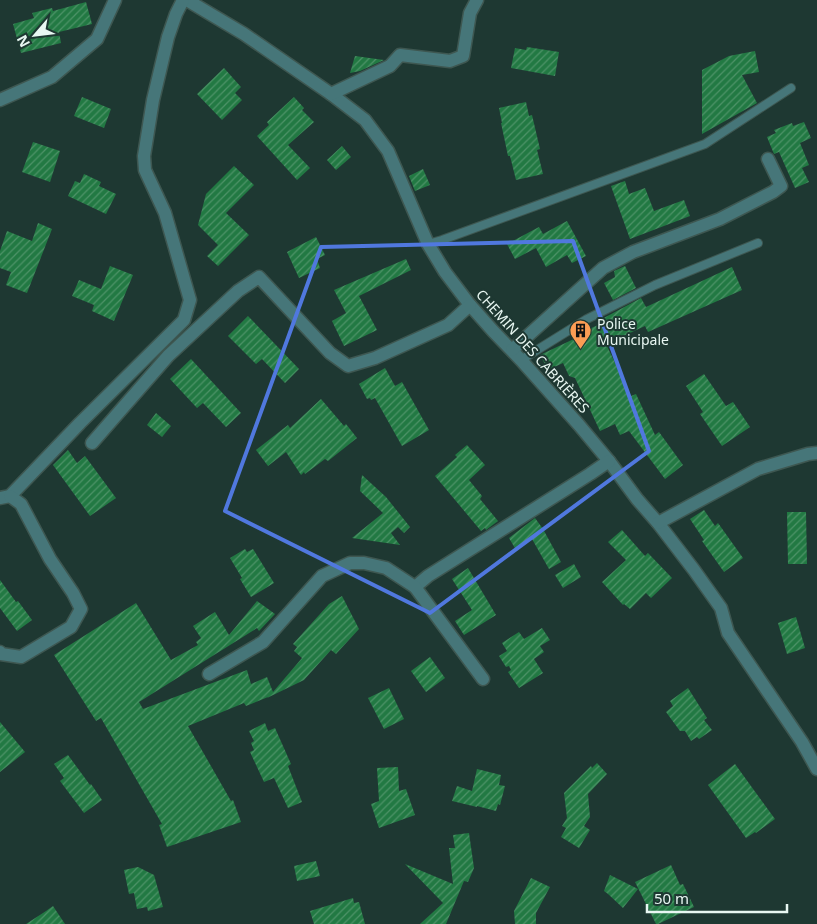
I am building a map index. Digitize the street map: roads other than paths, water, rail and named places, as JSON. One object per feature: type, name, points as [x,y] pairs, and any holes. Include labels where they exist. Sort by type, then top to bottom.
[{"type":"street","points":[[0,100],[52,77],[97,39],[115,0]]},
{"type":"street","points":[[0,652],[1,654],[21,657],[71,627],[81,609],[73,593],[50,559],[21,504],[5,497],[184,320],[190,300],[165,213],[145,170],[144,156],[153,100],[168,37],[183,0]]},
{"type":"street","name":"CHEMIN DES CABRIÈRES","points":[[188,0],[244,34],[365,120],[388,151],[428,244],[445,272],[470,305],[522,360],[579,425],[609,461],[636,499],[658,523],[721,608],[728,632],[802,742],[817,769]]},
{"type":"street","points":[[331,94],[390,66],[400,55],[450,61],[463,56],[470,13],[477,0]]},
{"type":"street","points":[[512,350],[603,268],[633,252],[720,219],[773,192],[781,186],[768,159]]},
{"type":"street","points":[[92,444],[168,356],[238,291],[259,277],[330,353],[348,366],[375,358],[448,325],[470,305]]},
{"type":"street","points":[[658,523],[758,469],[817,453]]},
{"type":"street","points":[[415,586],[609,461]]},
{"type":"street","points":[[209,674],[263,642],[322,576],[350,563],[364,563],[386,568],[415,586],[483,679]]},
{"type":"lane","points":[[428,244],[705,144],[791,88]]},
{"type":"lane","points":[[522,360],[587,319],[655,285],[758,243]]},
{"type":"place","name":"Police Municipale","points":[[581,350]]}]
